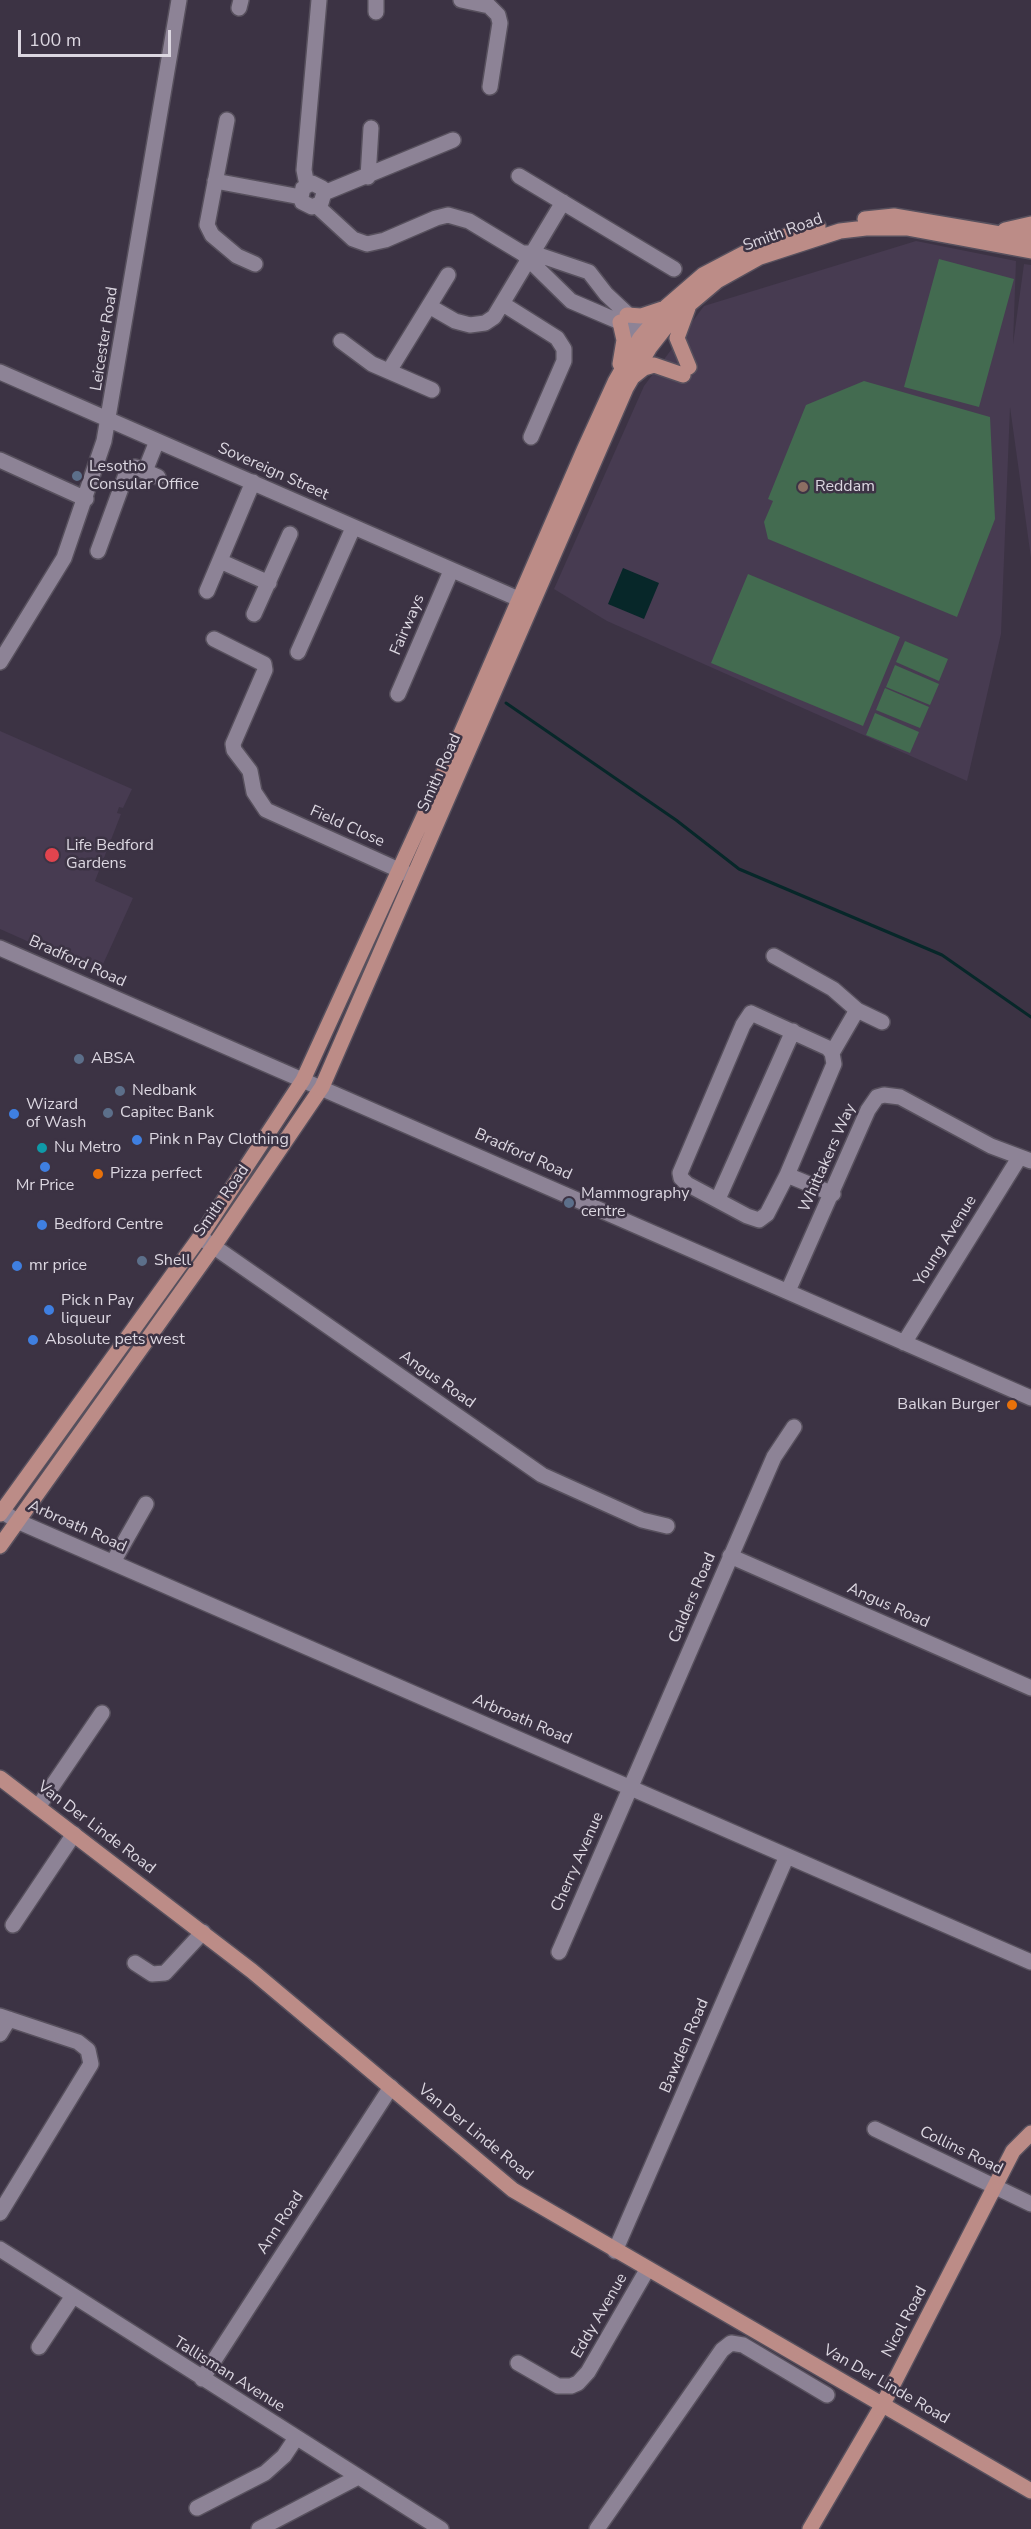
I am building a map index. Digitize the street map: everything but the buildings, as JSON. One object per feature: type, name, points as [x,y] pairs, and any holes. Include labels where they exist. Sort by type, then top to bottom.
[{"type":"main road","name":"Smith Road","points":[[0,1546],[214,1246],[322,1087],[413,876],[526,602],[623,381],[666,307],[703,275],[837,221],[888,217],[1031,239]]},
{"type":"main road","points":[[978,230],[1005,230],[1031,224]]},
{"type":"main road","name":"Smith Road","points":[[648,339],[691,300],[758,252],[804,241],[866,228],[907,228],[1031,251]]},
{"type":"main road","points":[[623,381],[640,370],[654,365],[686,371],[677,338],[691,300]]},
{"type":"main road","points":[[623,381],[624,319],[646,315],[666,307]]},
{"type":"main road","name":"Smith Road","points":[[1,1512],[201,1237],[303,1080],[398,869],[526,602]]},
{"type":"main road","name":"Van Der Linde Road","points":[[0,1778],[203,1932],[513,2190],[1031,2492]]},
{"type":"main road","name":"Nicol Road","points":[[810,2529],[883,2404],[1012,2151],[1031,2133]]},
{"type":"street","name":"Leicester Road","points":[[0,662],[59,568],[86,499],[109,420],[179,0]]},
{"type":"street","points":[[319,0],[304,170],[306,206],[453,140]]},
{"type":"street","points":[[461,0],[489,6],[498,15],[500,23],[490,87]]},
{"type":"street","points":[[226,120],[207,217],[209,230],[237,256],[255,264]]},
{"type":"street","points":[[368,177],[371,128]]},
{"type":"street","points":[[519,176],[674,269]]},
{"type":"street","points":[[215,181],[304,191],[317,184],[320,200],[330,221],[361,243],[374,244],[448,215],[469,221],[528,256],[571,301],[594,311],[624,319]]},
{"type":"street","points":[[429,306],[454,321],[477,325],[494,317],[528,256],[563,202]]},
{"type":"street","points":[[528,256],[589,272],[624,319],[648,339]]},
{"type":"street","points":[[389,371],[448,274]]},
{"type":"street","points":[[594,311],[606,294]]},
{"type":"street","points":[[503,304],[556,338],[564,349],[564,361],[531,437]]},
{"type":"street","points":[[341,341],[365,360],[432,390]]},
{"type":"street","name":"Sovereign Street","points":[[0,372],[253,482],[352,528],[526,602]]},
{"type":"street","points":[[98,551],[126,472],[132,467],[152,474],[157,441]]},
{"type":"street","points":[[0,460],[86,499]]},
{"type":"street","points":[[207,591],[253,482]]},
{"type":"street","points":[[298,652],[352,528]]},
{"type":"street","points":[[254,614],[290,534]]},
{"type":"street","points":[[220,561],[269,583]]},
{"type":"street","name":"Fairways","points":[[398,694],[451,571]]},
{"type":"street","name":"Field Close","points":[[214,639],[264,664],[265,670],[234,744],[234,750],[250,771],[254,792],[266,810],[413,876]]},
{"type":"street","name":"Bradford Road","points":[[0,948],[1031,1398]]},
{"type":"street","points":[[774,956],[833,989],[858,1010],[882,1022]]},
{"type":"street","points":[[832,1053],[858,1010]]},
{"type":"street","points":[[751,1013],[828,1048],[832,1053],[834,1064],[787,1175],[767,1214],[759,1220],[747,1216],[683,1181],[680,1173],[743,1025],[751,1013]]},
{"type":"street","points":[[718,1199],[793,1031]]},
{"type":"street","name":"Whittakers Way","points":[[788,1291],[833,1194],[868,1110],[874,1101],[884,1095],[900,1097],[991,1146],[1025,1160]]},
{"type":"street","name":"Young Avenue","points":[[904,1343],[1025,1160]]},
{"type":"street","points":[[787,1175],[833,1194]]},
{"type":"street","name":"Angus Road","points":[[201,1237],[542,1475],[642,1520],[667,1526]]},
{"type":"street","name":"Calders Road","points":[[631,1787],[774,1457],[794,1427]]},
{"type":"street","points":[[113,1562],[146,1504]]},
{"type":"street","name":"Arbroath Road","points":[[1,1512],[1031,1962]]},
{"type":"street","name":"Angus Road","points":[[730,1556],[1031,1688]]},
{"type":"street","points":[[38,1807],[102,1713]]},
{"type":"street","name":"Cherry Avenue","points":[[559,1952],[631,1787]]},
{"type":"street","points":[[13,1925],[74,1834]]},
{"type":"street","name":"Bawden Road","points":[[615,2251],[787,1856]]},
{"type":"street","points":[[135,1963],[152,1974],[165,1973],[203,1932]]},
{"type":"street","points":[[0,2034],[5,2018],[84,2045],[91,2056],[91,2064],[0,2213]]},
{"type":"street","name":"Ann Road","points":[[202,2379],[391,2087]]},
{"type":"street","name":"Collins Road","points":[[876,2129],[1031,2204]]},
{"type":"street","name":"Tallisman Avenue","points":[[0,2249],[441,2529]]},
{"type":"street","name":"Eddy Avenue","points":[[518,2363],[558,2386],[571,2386],[578,2383],[588,2372],[647,2270]]},
{"type":"street","points":[[39,2347],[73,2296]]},
{"type":"street","points":[[597,2529],[722,2350],[731,2343],[743,2345],[827,2395]]},
{"type":"street","points":[[197,2508],[265,2473],[284,2456],[296,2438]]},
{"type":"street","points":[[259,2529],[358,2477]]},
{"type":"shaded area","name":"Reddam","points":[[916,241],[1016,261],[1013,344],[1024,264],[1031,265],[1031,558],[1010,407],[1001,634],[967,781],[607,621],[554,589],[644,386],[704,306]]},
{"type":"shaded area","points":[[623,568],[659,583],[644,619],[608,604]]},
{"type":"shaded area","name":"Life Bedford Gardens","points":[[0,731],[132,789],[123,808],[119,807],[117,813],[121,814],[95,881],[133,898],[99,973],[0,929]]},
{"type":"green space","points":[[939,259],[1014,279],[979,407],[904,387]]},
{"type":"green space","points":[[864,381],[990,417],[995,519],[957,617],[768,539],[764,522],[773,501],[768,499],[806,405]]},
{"type":"green space","points":[[748,574],[900,637],[863,726],[711,663]]},
{"type":"green space","points":[[905,641],[948,659],[939,681],[896,662]]},
{"type":"green space","points":[[895,665],[939,684],[930,705],[886,687]]},
{"type":"green space","points":[[885,688],[929,707],[920,728],[876,710]]},
{"type":"green space","points":[[875,713],[919,732],[910,753],[866,735]]},
{"type":"waterway","points":[[506,703],[676,820],[739,869],[942,955],[1031,1017]]},
{"type":"place","name":"Lesotho Consular Office","points":[[77,476]]},
{"type":"place","name":"Reddam","points":[[803,487]]},
{"type":"place","name":"Life Bedford Gardens","points":[[52,855]]},
{"type":"place","name":"ABSA","points":[[79,1059]]},
{"type":"place","name":"Nedbank","points":[[120,1091]]},
{"type":"place","name":"Capitec Bank","points":[[108,1113]]},
{"type":"place","name":"Wizard of Wash","points":[[14,1114]]},
{"type":"place","name":"Pink n Pay Clothing","points":[[137,1140]]},
{"type":"place","name":"Nu Metro","points":[[42,1148]]},
{"type":"place","name":"Mr Price","points":[[45,1167]]},
{"type":"place","name":"Pizza perfect","points":[[98,1174]]},
{"type":"place","name":"Mammography centre","points":[[569,1203]]},
{"type":"place","name":"Bedford Centre","points":[[42,1225]]},
{"type":"place","name":"Shell","points":[[142,1261]]},
{"type":"place","name":"mr price","points":[[17,1266]]},
{"type":"place","name":"Pick n Pay liqueur","points":[[49,1310]]},
{"type":"place","name":"Absolute pets west","points":[[33,1340]]},
{"type":"place","name":"Balkan Burger","points":[[1012,1405]]}]
